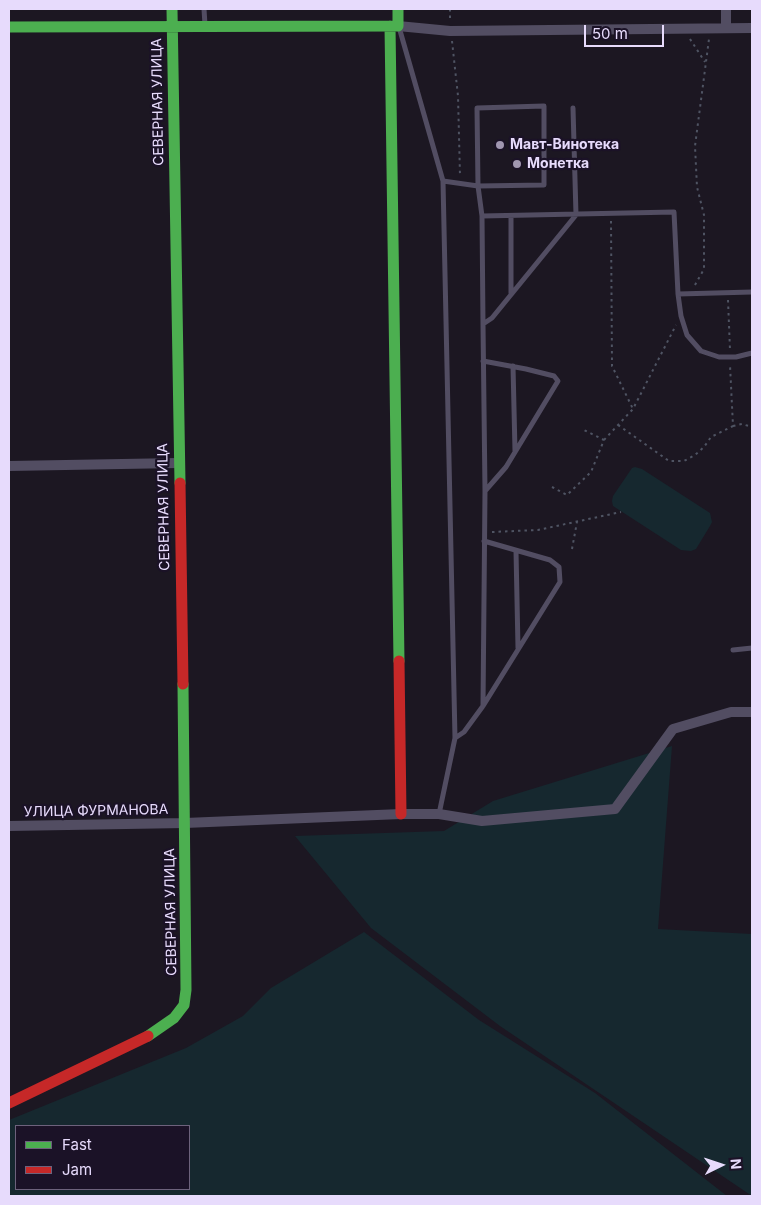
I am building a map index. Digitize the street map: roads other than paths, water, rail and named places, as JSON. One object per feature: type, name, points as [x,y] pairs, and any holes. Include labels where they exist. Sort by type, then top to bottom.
[{"type":"street","name":"СЕВЕРНАЯ УЛИЦА","points":[[9,1103],[153,1033],[174,1018],[184,1005],[186,990],[185,823],[172,9]]},
{"type":"street","points":[[398,9],[394,26],[402,814]]},
{"type":"street","points":[[726,9],[726,28]]},
{"type":"street","points":[[9,27],[394,26],[450,31],[752,28]]},
{"type":"street","points":[[9,466],[178,463]]},
{"type":"street","name":"УЛИЦА ФУРМАНОВА","points":[[9,826],[185,823],[402,814],[439,814],[482,821],[615,809],[673,729],[731,712],[752,712]]},
{"type":"lane","points":[[204,9],[205,26]]},
{"type":"lane","points":[[394,26],[443,180],[454,738],[439,814]]},
{"type":"lane","points":[[443,180],[478,186],[544,185],[544,106],[477,108],[478,186],[482,216],[485,491],[483,706]]},
{"type":"lane","points":[[483,324],[492,318],[576,215],[573,108]]},
{"type":"lane","points":[[482,216],[674,212],[678,294],[681,316],[687,335],[701,351],[719,357],[747,356],[752,353]]},
{"type":"lane","points":[[511,216],[511,293]]},
{"type":"lane","points":[[678,294],[752,292]]},
{"type":"lane","points":[[483,361],[554,376],[558,381],[506,467],[485,491]]},
{"type":"lane","points":[[513,366],[515,452]]},
{"type":"lane","points":[[454,738],[464,732],[483,706],[560,582],[559,567],[550,560],[484,542]]},
{"type":"lane","points":[[516,551],[518,649]]},
{"type":"lane","points":[[733,650],[752,648]]},
{"type":"place","name":"Мавт-Винотека","points":[[500,145]]},
{"type":"place","name":"Монетка","points":[[517,164]]}]
